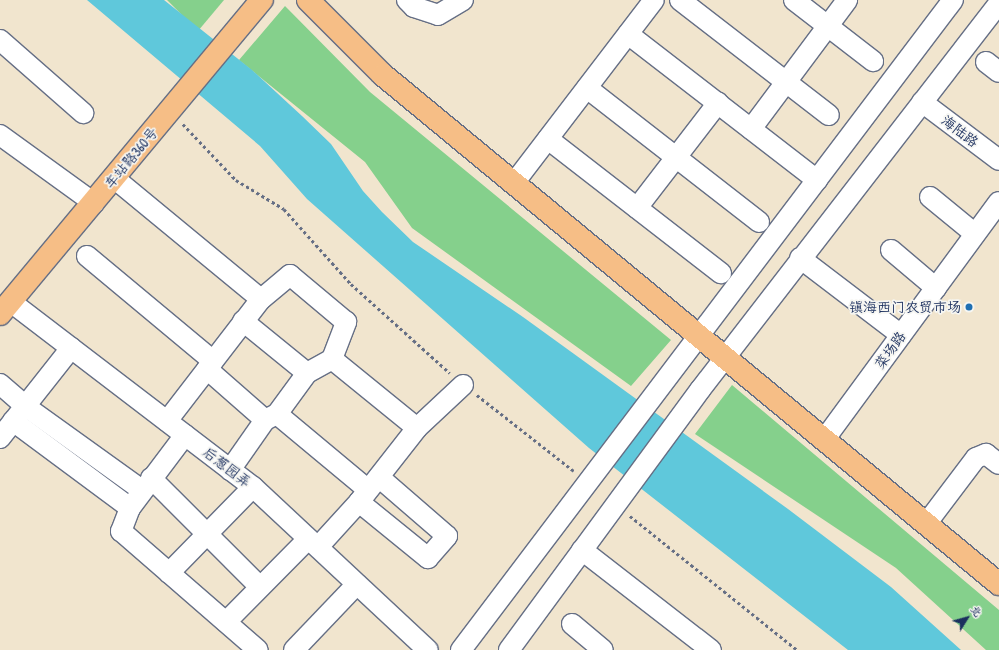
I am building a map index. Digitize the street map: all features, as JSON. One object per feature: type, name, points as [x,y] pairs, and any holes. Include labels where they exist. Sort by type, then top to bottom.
[{"type":"main road","name":"车站路360号","points":[[5,308],[262,0]]},
{"type":"main road","points":[[308,0],[383,75],[999,584]]},
{"type":"street","points":[[406,0],[414,7],[438,15],[464,0]]},
{"type":"street","points":[[514,184],[654,0]]},
{"type":"street","points":[[680,0],[829,115]]},
{"type":"street","points":[[794,0],[873,61]]},
{"type":"street","points":[[751,129],[847,0]]},
{"type":"street","points":[[461,650],[817,180],[943,3]]},
{"type":"street","points":[[509,650],[615,505],[726,359],[800,258],[999,3]]},
{"type":"street","points":[[628,34],[817,180]]},
{"type":"street","points":[[0,40],[83,113]]},
{"type":"street","points":[[587,88],[759,222]]},
{"type":"street","name":"海陆路","points":[[922,102],[999,160]]},
{"type":"street","points":[[637,208],[718,103]]},
{"type":"street","points":[[0,135],[94,202]]},
{"type":"street","points":[[548,139],[721,273]]},
{"type":"street","points":[[114,178],[261,299]]},
{"type":"street","points":[[930,197],[986,229]]},
{"type":"street","name":"菜场路","points":[[824,440],[936,288],[986,229],[999,202]]},
{"type":"street","points":[[891,250],[936,288]]},
{"type":"street","points":[[87,256],[271,417],[368,489]]},
{"type":"street","points":[[800,258],[901,335]]},
{"type":"street","points":[[167,421],[261,299],[290,275],[346,322],[332,359],[307,373],[230,470]]},
{"type":"street","name":"后葱园弄","points":[[5,308],[71,348],[253,487],[428,650]]},
{"type":"street","points":[[243,321],[307,373]]},
{"type":"street","points":[[0,438],[71,348]]},
{"type":"street","points":[[332,359],[417,428]]},
{"type":"street","points":[[0,384],[19,414],[130,508]]},
{"type":"street","points":[[226,622],[260,587],[313,543],[368,489],[417,428],[464,385]]},
{"type":"street","points":[[19,414],[147,484],[208,533],[260,587]]},
{"type":"street","points":[[185,435],[130,508],[121,531],[258,650]]},
{"type":"street","points":[[926,524],[976,458],[986,454],[999,464]]},
{"type":"street","points":[[170,573],[253,487]]},
{"type":"street","points":[[582,550],[705,648]]},
{"type":"street","points":[[294,650],[357,584]]},
{"type":"street","points":[[572,624],[603,650]]},
{"type":"path","points":[[170,110],[236,180],[284,209],[351,284],[464,385],[588,482]]},
{"type":"path","points":[[615,505],[641,523],[797,650]]},
{"type":"green space","points":[[167,0],[224,0],[198,31]]},
{"type":"green space","points":[[285,6],[370,92],[671,340],[631,386],[412,228],[365,162],[239,60]]},
{"type":"green space","points":[[732,385],[999,610],[999,650],[986,650],[896,568],[695,434]]},
{"type":"water","points":[[87,0],[164,0],[252,70],[331,144],[363,191],[413,242],[523,317],[788,509],[891,587],[961,650],[848,650],[589,448],[307,199],[260,146]]},
{"type":"place","name":"镇海西门农贸市场","points":[[969,307]]}]
